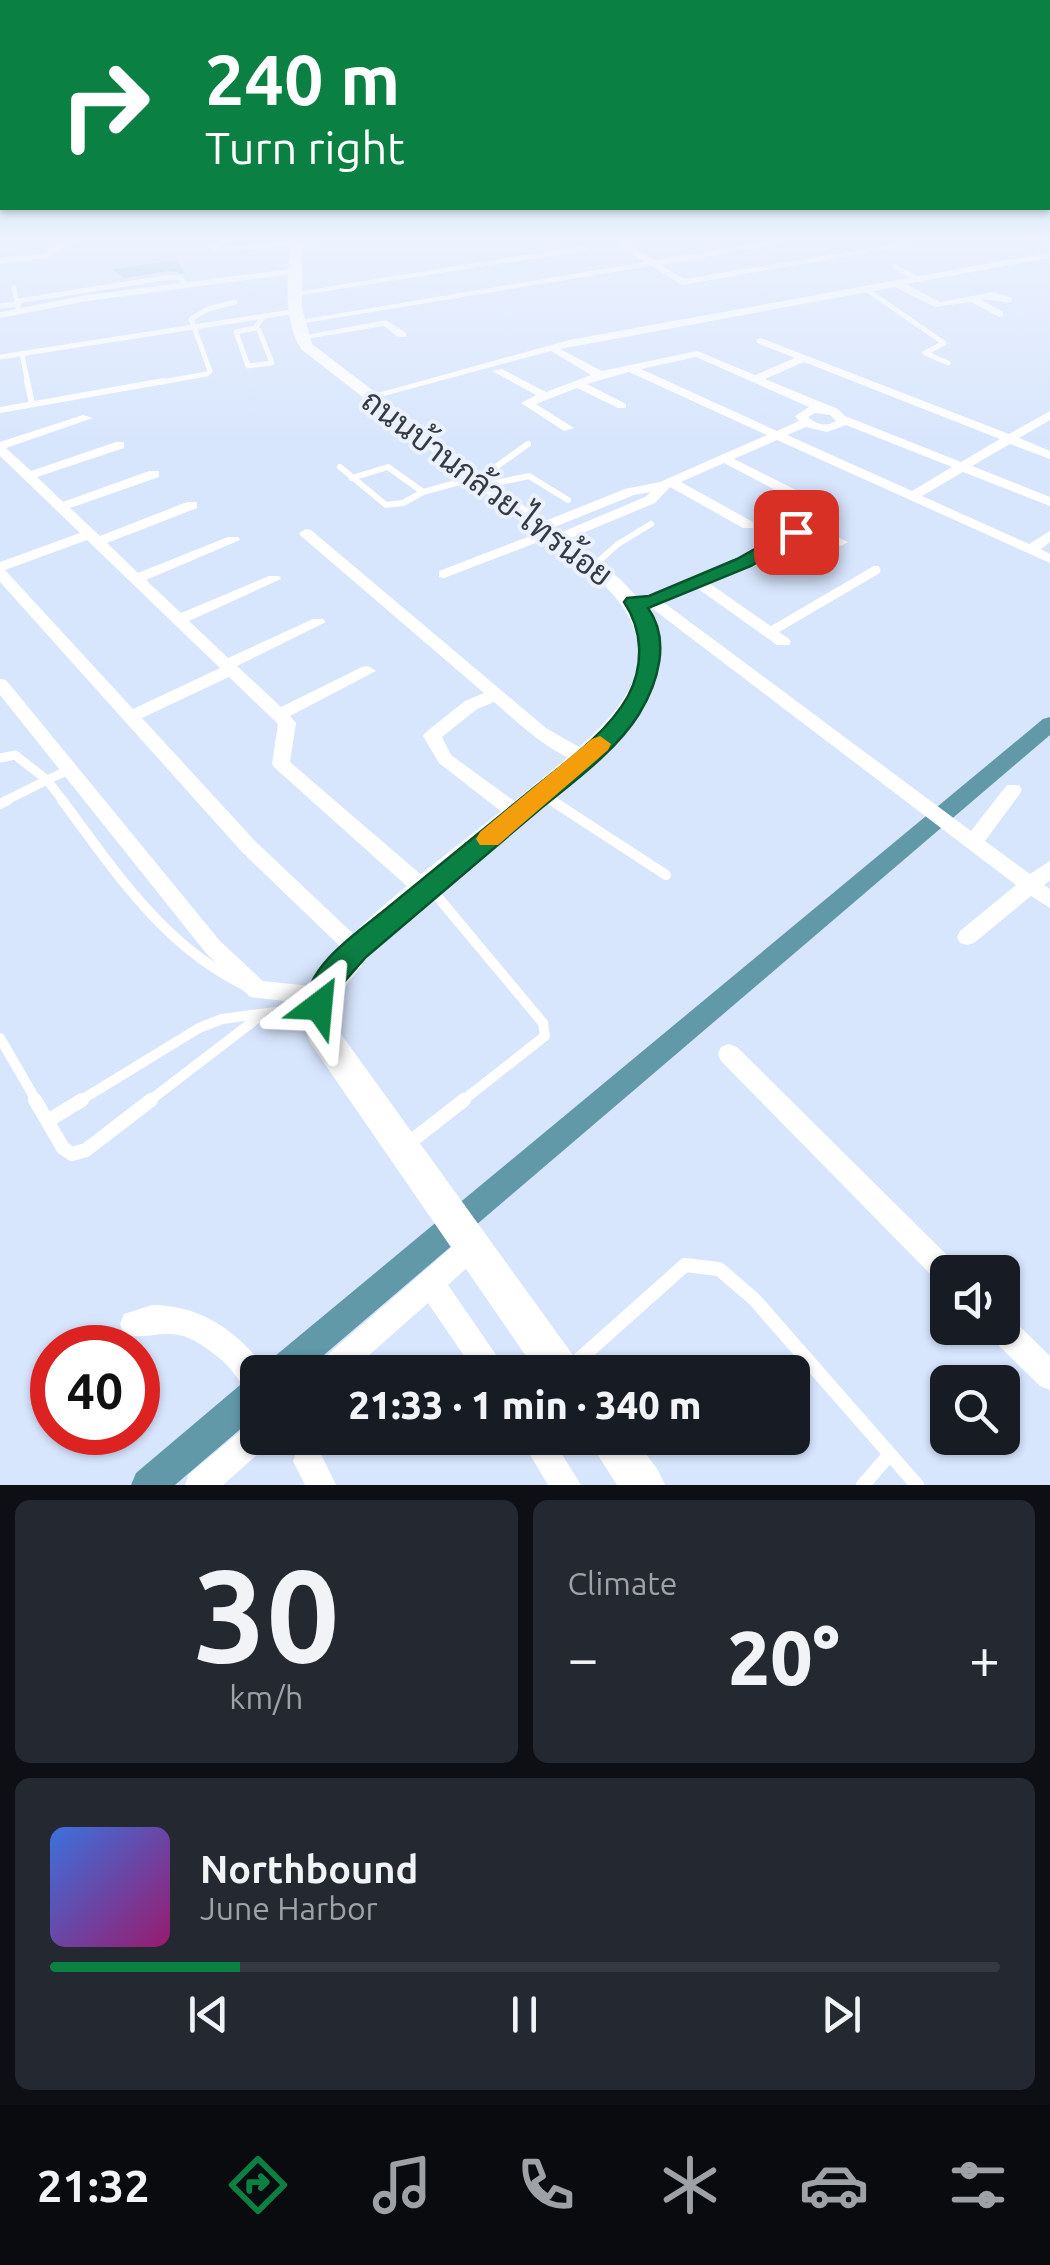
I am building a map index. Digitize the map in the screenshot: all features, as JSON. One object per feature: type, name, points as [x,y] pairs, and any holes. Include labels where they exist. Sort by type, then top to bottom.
[{"type":"street","name":"ถนนบ้านกล้วย-ไทรน้อย","points":[[303,308],[314,354],[643,602],[650,634],[649,671],[628,714],[585,758],[356,949],[319,1001]]},
{"type":"street","points":[[327,308],[362,341]]},
{"type":"street","points":[[368,397],[569,344],[766,308]]},
{"type":"street","points":[[989,308],[999,314]]},
{"type":"street","points":[[351,328],[392,324],[402,335]]},
{"type":"street","points":[[762,341],[1050,455]]},
{"type":"street","points":[[556,351],[600,376]]},
{"type":"street","points":[[568,428],[526,405],[600,376],[696,354],[842,419],[1050,502]]},
{"type":"street","points":[[756,379],[804,358]]},
{"type":"street","points":[[629,368],[1050,559]]},
{"type":"street","points":[[498,371],[544,395]]},
{"type":"street","points":[[577,384],[622,406]]},
{"type":"street","points":[[805,422],[801,416],[805,412],[824,410]]},
{"type":"street","points":[[912,496],[1050,415]]},
{"type":"street","points":[[87,418],[0,447],[287,723],[281,764],[428,889]]},
{"type":"street","points":[[444,574],[650,500],[667,484],[805,422],[831,428],[840,426],[842,419]]},
{"type":"street","points":[[29,476],[120,445]]},
{"type":"street","points":[[723,458],[801,498]]},
{"type":"street","points":[[61,507],[154,474]]},
{"type":"street","points":[[667,484],[748,525]]},
{"type":"street","points":[[192,505],[0,570],[249,848],[356,949]]},
{"type":"street","points":[[643,602],[744,562],[804,529],[842,542]]},
{"type":"street","points":[[306,534],[540,732],[585,758]]},
{"type":"street","points":[[1031,550],[1050,536]]},
{"type":"street","points":[[136,579],[233,540]]},
{"type":"street","points":[[179,620],[274,579]]},
{"type":"street","points":[[695,580],[777,637]]},
{"type":"street","points":[[643,602],[1050,900]]},
{"type":"street","points":[[130,717],[318,622]]},
{"type":"street","points":[[279,715],[368,671]]},
{"type":"street","points":[[0,684],[213,947],[258,990],[319,1001],[322,1034],[551,1355]]},
{"type":"street","points":[[496,696],[460,712],[432,736],[445,758],[518,814]]},
{"type":"street","points":[[973,842],[1013,790]]},
{"type":"street","points":[[966,938],[1050,869]]},
{"type":"street","points":[[729,1054],[930,1256]]},
{"type":"street","points":[[347,1355],[431,1282],[463,1233]]},
{"type":"street","points":[[431,1282],[480,1355]]},
{"type":"street","points":[[134,1324],[152,1317],[190,1321],[240,1363]]},
{"type":"street","points":[[1018,1345],[1050,1376]]},
{"type":"street","points":[[200,1485],[240,1451]]},
{"type":"street","points":[[546,1455],[566,1485]]},
{"type":"street","points":[[621,1455],[643,1485]]},
{"type":"lane","points":[[0,410],[208,374],[193,326],[196,315],[216,308]]},
{"type":"lane","points":[[255,328],[260,331],[272,363],[252,367],[248,366],[236,332],[255,328],[272,308]]},
{"type":"lane","points":[[894,308],[944,343],[946,346],[925,353],[948,363]]},
{"type":"lane","points":[[0,356],[264,316]]},
{"type":"lane","points":[[22,354],[32,404]]},
{"type":"lane","points":[[478,481],[528,444]]},
{"type":"lane","points":[[340,467],[386,505],[403,503],[423,492],[530,476],[568,500]]},
{"type":"lane","points":[[352,478],[388,467],[423,492]]},
{"type":"lane","points":[[592,567],[618,544],[651,524]]},
{"type":"lane","points":[[777,637],[876,570]]},
{"type":"lane","points":[[0,758],[15,755],[46,780],[147,909],[188,952],[226,979],[258,990]]},
{"type":"lane","points":[[0,804],[69,770]]},
{"type":"lane","points":[[542,794],[666,875]]},
{"type":"lane","points":[[402,1148],[545,1036],[544,1023],[428,889]]},
{"type":"lane","points":[[49,1120],[199,1028],[222,1019],[260,1016],[319,1001]]},
{"type":"lane","points":[[0,1038],[63,1148],[72,1154],[86,1150],[260,1016]]},
{"type":"lane","points":[[582,1355],[684,1265],[719,1269],[754,1299],[803,1355]]},
{"type":"lane","points":[[810,1363],[917,1485]]},
{"type":"lane","points":[[863,1485],[890,1454]]},
{"type":"waterway","points":[[300,1355],[1050,724]]},
{"type":"waterway","points":[[148,1485],[240,1407]]},
{"type":"slow traffic","points":[[489,839],[600,744]]},
{"type":"route","points":[[319,1006],[320,996],[334,974],[356,949],[574,768],[628,714],[649,671],[651,653],[645,618],[634,602],[652,602],[695,580],[744,562],[796,532]]}]
